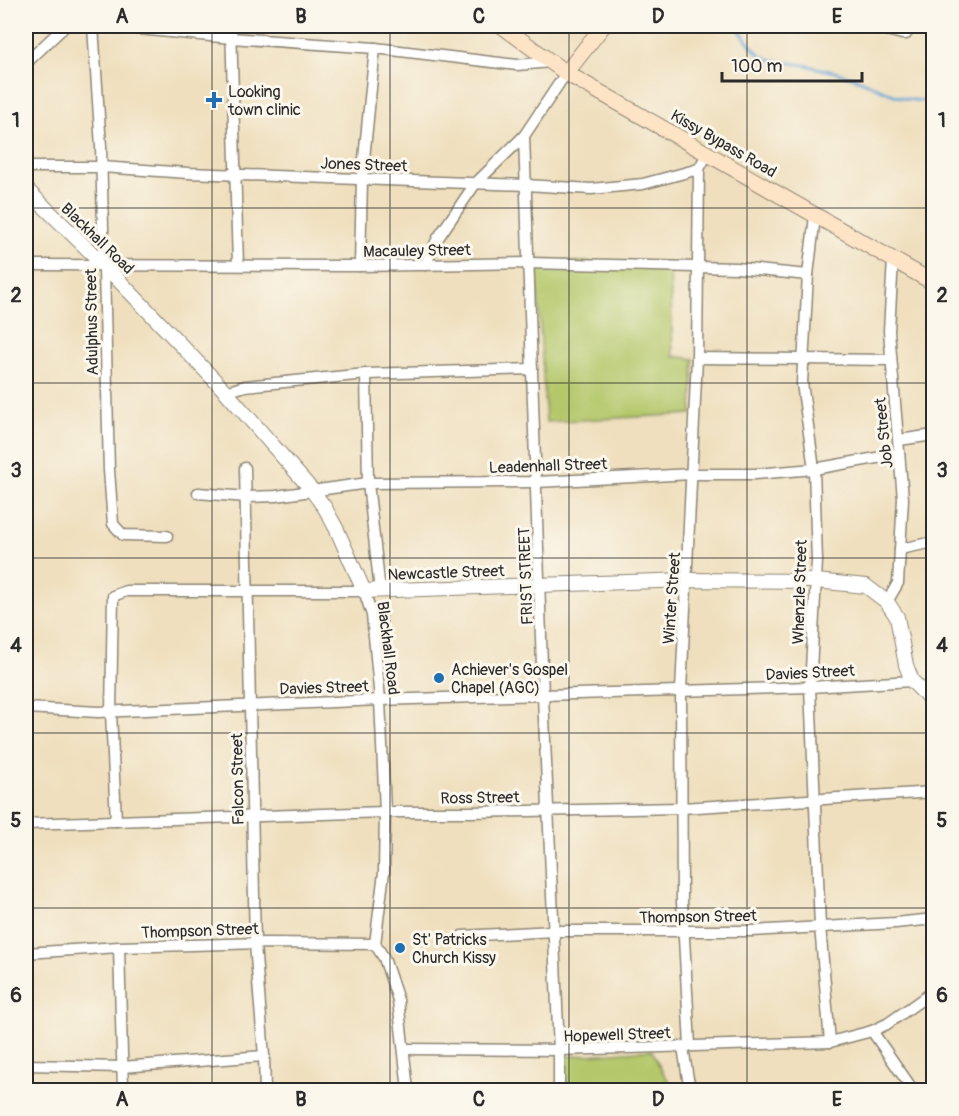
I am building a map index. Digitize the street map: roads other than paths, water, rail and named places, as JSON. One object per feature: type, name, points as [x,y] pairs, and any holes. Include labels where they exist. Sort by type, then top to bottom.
[{"type":"main road","name":"Kissy Bypass Road","points":[[502,26],[566,73],[933,283]]},
{"type":"main road","points":[[566,73],[603,26]]},
{"type":"street","points":[[26,63],[65,26]]},
{"type":"street","name":"Adulphus Street","points":[[93,26],[102,167],[109,470],[113,524],[123,535],[167,536]]},
{"type":"street","points":[[108,26],[231,38],[375,48],[517,65],[551,62]]},
{"type":"street","points":[[231,26],[238,265]]},
{"type":"street","points":[[871,26],[906,34],[911,26]]},
{"type":"street","points":[[360,266],[362,179],[375,48]]},
{"type":"street","points":[[425,265],[438,238],[475,184],[524,136],[566,73]]},
{"type":"street","name":"FRIST STREET","points":[[524,136],[559,1090]]},
{"type":"street","name":"Winter Street","points":[[692,1090],[688,1079],[686,1047],[681,691],[682,638],[688,580],[696,358],[699,169],[707,154]]},
{"type":"street","name":"Jones Street","points":[[26,167],[102,167],[236,176],[609,188],[643,184],[699,169]]},
{"type":"street","name":"Blackhall Road","points":[[26,189],[105,266],[226,392],[311,489],[337,530],[372,615],[380,700],[385,812],[384,872],[375,944]]},
{"type":"street","name":"Whenzle Street","points":[[815,216],[808,275],[803,395],[814,469],[816,580],[810,687],[820,926],[830,1042]]},
{"type":"street","name":"Job Street","points":[[887,602],[898,583],[903,499],[891,360],[893,259]]},
{"type":"street","name":"Macauley Street","points":[[26,266],[360,266],[528,263],[699,267],[766,270],[808,275]]},
{"type":"street","points":[[696,358],[891,360]]},
{"type":"street","points":[[226,392],[245,386],[366,374],[532,369]]},
{"type":"street","points":[[366,374],[368,483],[380,591]]},
{"type":"street","points":[[899,440],[933,435]]},
{"type":"street","name":"Leadenhall Street","points":[[198,493],[246,497],[276,496],[311,489],[368,483],[537,482],[692,474],[755,474],[814,469],[899,454]]},
{"type":"street","name":"Falcon Street","points":[[245,468],[255,944],[265,1090]]},
{"type":"street","points":[[900,549],[933,542]]},
{"type":"street","name":"Newcastle Street","points":[[116,821],[111,712],[113,596],[126,591],[380,591],[688,580],[816,580],[866,586],[887,602]]},
{"type":"street","points":[[887,602],[897,617],[906,665],[912,681],[933,703]]},
{"type":"street","name":"Davies Street","points":[[26,708],[111,712],[380,700],[810,687],[912,681]]},
{"type":"street","name":"Ross Street","points":[[26,824],[385,812],[682,808],[933,792]]},
{"type":"street","name":"Thompson Street","points":[[462,936],[554,931],[752,931],[933,919]]},
{"type":"street","points":[[375,944],[384,958],[398,1000],[408,1090]]},
{"type":"street","name":"Thompson Street","points":[[26,953],[118,947],[375,944]]},
{"type":"street","points":[[118,947],[123,1090]]},
{"type":"street","points":[[830,1042],[872,1031],[901,1016],[933,991]]},
{"type":"street","points":[[872,1031],[913,1090]]},
{"type":"street","name":"Hopewell Street","points":[[405,1049],[559,1050],[830,1042]]},
{"type":"street","points":[[26,1065],[122,1067],[264,1056]]},
{"type":"waterway","points":[[736,26],[756,51],[769,59],[843,74],[906,99],[934,100]]},
{"type":"place","name":"Looking town clinic","points":[[214,100]]},
{"type":"place","name":"Achiever's Gospel Chapel (AGC)","points":[[439,678]]},
{"type":"place","name":"St' Patricks Church Kissy","points":[[400,948]]}]
